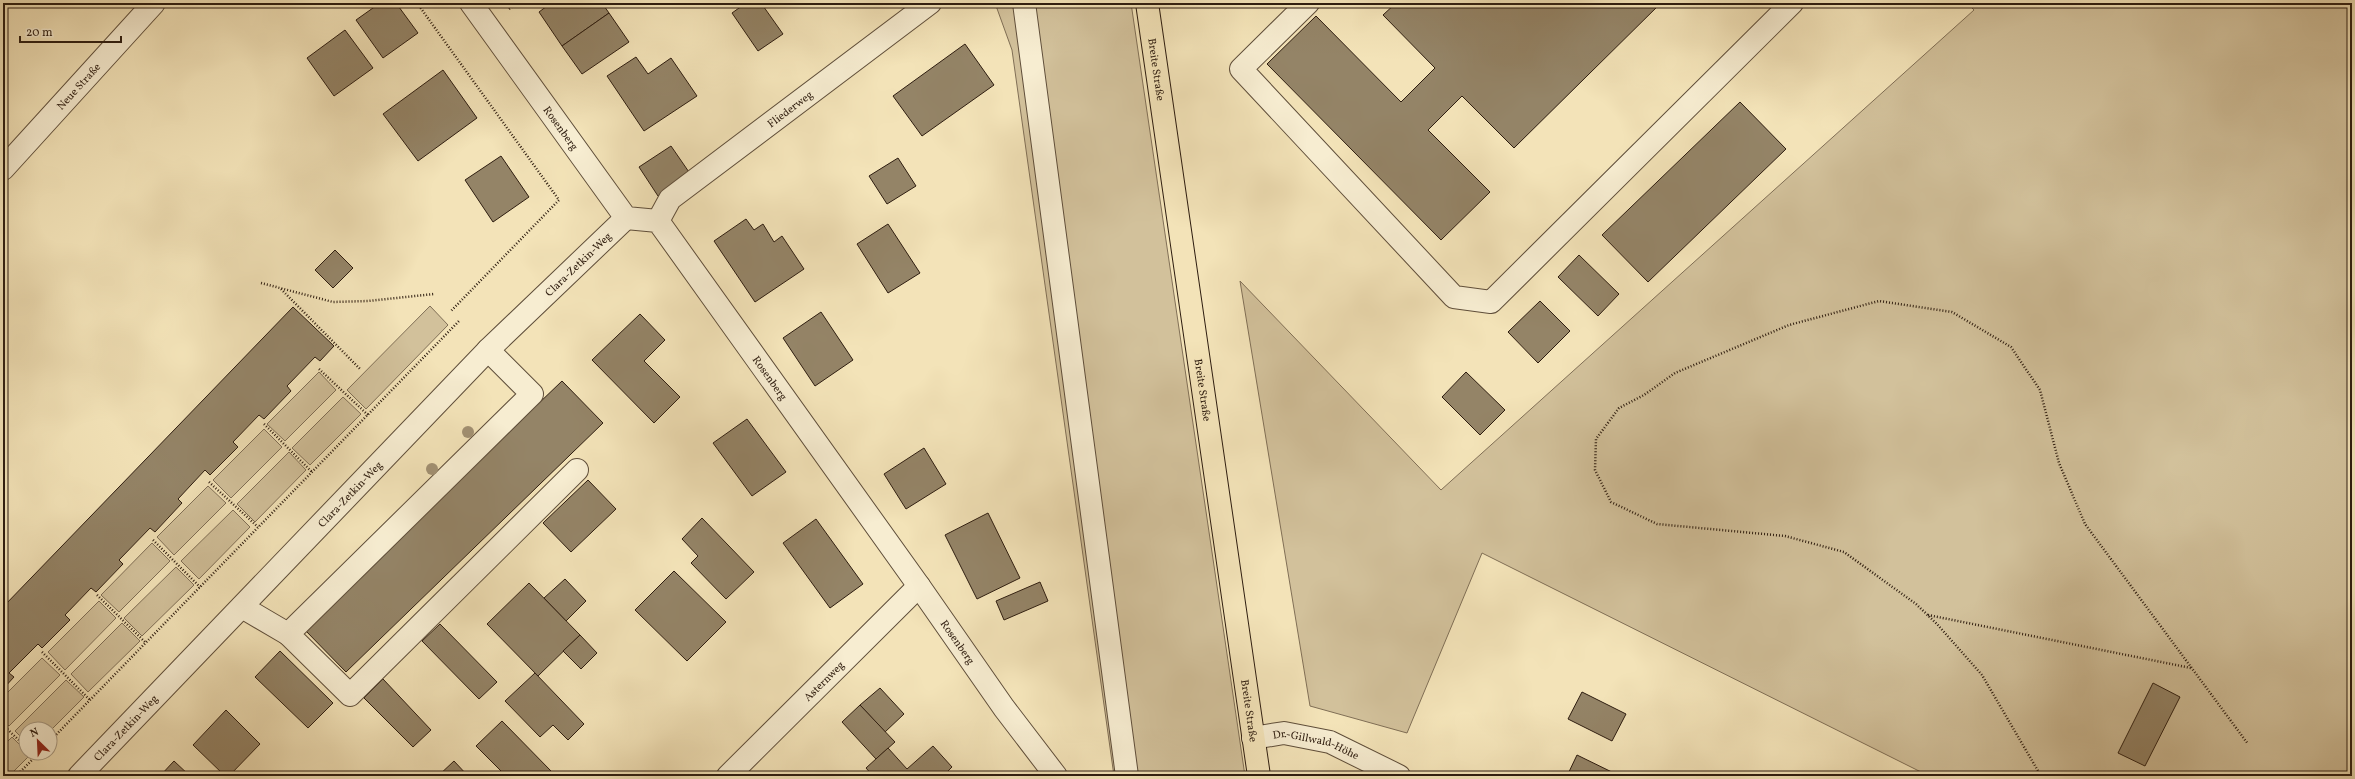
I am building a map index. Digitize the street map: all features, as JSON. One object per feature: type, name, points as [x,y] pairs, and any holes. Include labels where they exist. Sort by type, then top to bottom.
[{"type":"main road","name":"Breite Straße","points":[[1147,3],[1259,776]]},
{"type":"street","name":"Neue Straße","points":[[3,169],[154,3]]},
{"type":"street","name":"Rosenberg","points":[[471,3],[626,218]]},
{"type":"street","name":"Fliederweg","points":[[658,221],[670,199],[930,3]]},
{"type":"street","points":[[1024,3],[1127,776]]},
{"type":"street","points":[[1308,3],[1242,69],[1454,296],[1491,302],[1792,3]]},
{"type":"street","points":[[626,218],[658,221]]},
{"type":"street","name":"Clara-Zetkin-Weg","points":[[79,776],[488,350],[626,218]]},
{"type":"street","name":"Rosenberg","points":[[658,221],[919,586],[1004,708],[1056,776]]},
{"type":"street","points":[[288,634],[532,394],[488,350]]},
{"type":"street","points":[[242,607],[288,634],[350,695],[578,470]]},
{"type":"street","name":"Asternweg","points":[[728,776],[919,586]]},
{"type":"street","name":"Dr.-Gillwald-Höhe","points":[[1253,738],[1284,733],[1330,742],[1399,776]]},
{"type":"path","points":[[417,3],[559,200],[451,311]]},
{"type":"path","points":[[261,283],[332,302],[368,301],[434,294]]},
{"type":"path","points":[[280,288],[361,370]]},
{"type":"path","points":[[2041,776],[1982,675],[1928,614],[1844,552],[1785,536],[1657,524],[1611,502],[1596,470],[1596,439],[1619,408],[1644,395],[1675,373],[1789,324],[1879,301],[1952,312],[2011,347],[2040,390],[2059,463],[2085,524],[2248,744]]},
{"type":"path","points":[[58,733],[460,320]]},
{"type":"path","points":[[319,369],[368,415]]},
{"type":"path","points":[[264,424],[312,472]]},
{"type":"path","points":[[209,482],[258,527]]},
{"type":"path","points":[[153,540],[200,587]]},
{"type":"path","points":[[97,595],[146,643]]},
{"type":"path","points":[[1928,614],[2191,668]]},
{"type":"path","points":[[42,652],[90,700]]},
{"type":"path","points":[[3,724],[18,739]]},
{"type":"path","points":[[16,776],[30,761]]},
{"type":"shaded area","points":[[995,3],[1131,3],[1245,776],[1114,776],[1012,50]]},
{"type":"shaded area","points":[[1967,3],[2352,3],[2352,776],[1929,776],[1482,553],[1407,733],[1310,706],[1240,281],[1441,490],[1974,10]]},
{"type":"shaded area","points":[[430,306],[448,325],[366,409],[347,390]]},
{"type":"shaded area","points":[[319,372],[336,390],[285,441],[267,424]]},
{"type":"shaded area","points":[[343,397],[361,414],[310,465],[292,448]]},
{"type":"shaded area","points":[[264,429],[282,447],[231,498],[213,480]]},
{"type":"shaded area","points":[[289,452],[306,470],[255,522],[237,504]]},
{"type":"shaded area","points":[[208,486],[226,503],[174,555],[157,537]]},
{"type":"shaded area","points":[[233,510],[250,527],[199,579],[181,561]]},
{"type":"shaded area","points":[[152,543],[170,561],[119,612],[101,595]]},
{"type":"shaded area","points":[[176,567],[194,585],[142,636],[124,618]]},
{"type":"shaded area","points":[[99,601],[116,618],[65,670],[48,652]]},
{"type":"shaded area","points":[[122,623],[140,641],[88,692],[71,674]]},
{"type":"shaded area","points":[[42,658],[60,675],[9,726],[3,720],[3,697]]},
{"type":"shaded area","points":[[66,680],[84,697],[58,723],[58,721],[25,721]]},
{"type":"shaded area","points":[[12,737],[18,743],[18,761],[24,761],[9,776],[3,776],[3,746]]},
{"type":"building","points":[[380,3],[396,3],[418,33],[383,58],[356,20]]},
{"type":"building","points":[[551,3],[602,3],[609,13],[562,46],[539,12]]},
{"type":"building","points":[[746,3],[761,3],[783,34],[758,51],[732,13]]},
{"type":"building","points":[[1396,3],[1661,3],[1514,148],[1462,96],[1428,130],[1490,192],[1441,240],[1267,64],[1316,16],[1401,102],[1435,68],[1383,15]]},
{"type":"building","points":[[609,13],[629,42],[582,74],[562,46]]},
{"type":"building","points":[[345,30],[373,68],[334,96],[307,58]]},
{"type":"building","points":[[965,44],[994,85],[922,136],[893,96]]},
{"type":"building","points":[[636,57],[648,74],[671,58],[697,96],[644,131],[607,76]]},
{"type":"building","points":[[443,70],[477,118],[418,161],[383,114]]},
{"type":"building","points":[[1740,102],[1786,149],[1648,282],[1602,235]]},
{"type":"building","points":[[671,146],[691,175],[658,196],[639,167]]},
{"type":"building","points":[[501,156],[529,197],[493,222],[465,180]]},
{"type":"building","points":[[898,158],[916,186],[887,204],[869,176]]},
{"type":"building","points":[[746,219],[754,230],[763,224],[774,242],[782,236],[804,269],[755,302],[714,241]]},
{"type":"building","points":[[888,224],[920,273],[888,293],[857,244]]},
{"type":"building","points":[[335,250],[353,268],[333,288],[315,270]]},
{"type":"building","points":[[1579,255],[1619,294],[1598,316],[1558,277]]},
{"type":"building","points":[[1540,301],[1570,331],[1538,363],[1508,332]]},
{"type":"building","points":[[293,307],[334,346],[320,361],[315,357],[287,386],[291,391],[264,419],[259,415],[233,442],[238,447],[210,475],[205,470],[178,499],[182,503],[155,532],[150,528],[119,560],[123,564],[96,592],[91,588],[65,615],[70,620],[42,648],[38,644],[9,673],[14,677],[3,689],[3,607]]},
{"type":"building","points":[[821,312],[853,360],[815,386],[783,338]]},
{"type":"building","points":[[640,314],[665,340],[644,361],[680,397],[654,423],[592,360]]},
{"type":"building","points":[[1466,372],[1505,410],[1480,435],[1442,397]]},
{"type":"building","points":[[562,381],[603,423],[346,672],[304,629]]},
{"type":"building","points":[[747,419],[786,472],[752,496],[713,443]]},
{"type":"building","points":[[924,448],[946,484],[906,509],[884,474]]},
{"type":"building","points":[[588,480],[616,509],[571,552],[543,523]]},
{"type":"building","points":[[988,513],[1020,578],[977,599],[945,535]]},
{"type":"building","points":[[702,518],[754,572],[726,599],[691,563],[698,556],[682,539]]},
{"type":"building","points":[[816,519],[863,584],[830,608],[783,543]]},
{"type":"building","points":[[674,571],[726,622],[687,661],[635,610]]},
{"type":"building","points":[[565,579],[586,601],[566,621],[544,598]]},
{"type":"building","points":[[1040,582],[1048,601],[1004,620],[996,601]]},
{"type":"building","points":[[529,583],[580,635],[538,676],[487,624]]},
{"type":"building","points":[[440,624],[497,682],[479,699],[422,641]]},
{"type":"building","points":[[580,635],[597,653],[581,669],[563,651]]},
{"type":"building","points":[[280,651],[333,703],[308,728],[255,677]]},
{"type":"building","points":[[535,673],[584,724],[568,740],[553,725],[540,737],[505,701]]},
{"type":"building","points":[[383,679],[431,730],[413,747],[364,698]]},
{"type":"building","points":[[2153,683],[2180,697],[2145,766],[2118,753]]},
{"type":"building","points":[[880,688],[904,714],[885,732],[860,705]]},
{"type":"building","points":[[1582,692],[1626,714],[1612,741],[1568,719]]},
{"type":"building","points":[[860,705],[895,742],[876,759],[842,722]]},
{"type":"building","points":[[226,710],[260,744],[229,776],[225,776],[193,745]]},
{"type":"building","points":[[502,721],[551,771],[546,776],[506,776],[476,746]]},
{"type":"building","points":[[933,746],[952,767],[943,776],[873,776],[866,768],[888,748],[907,769]]},
{"type":"building","points":[[1577,755],[1620,776],[1567,776]]},
{"type":"building","points":[[174,761],[190,776],[160,776]]},
{"type":"building","points":[[454,761],[468,776],[438,776]]}]
